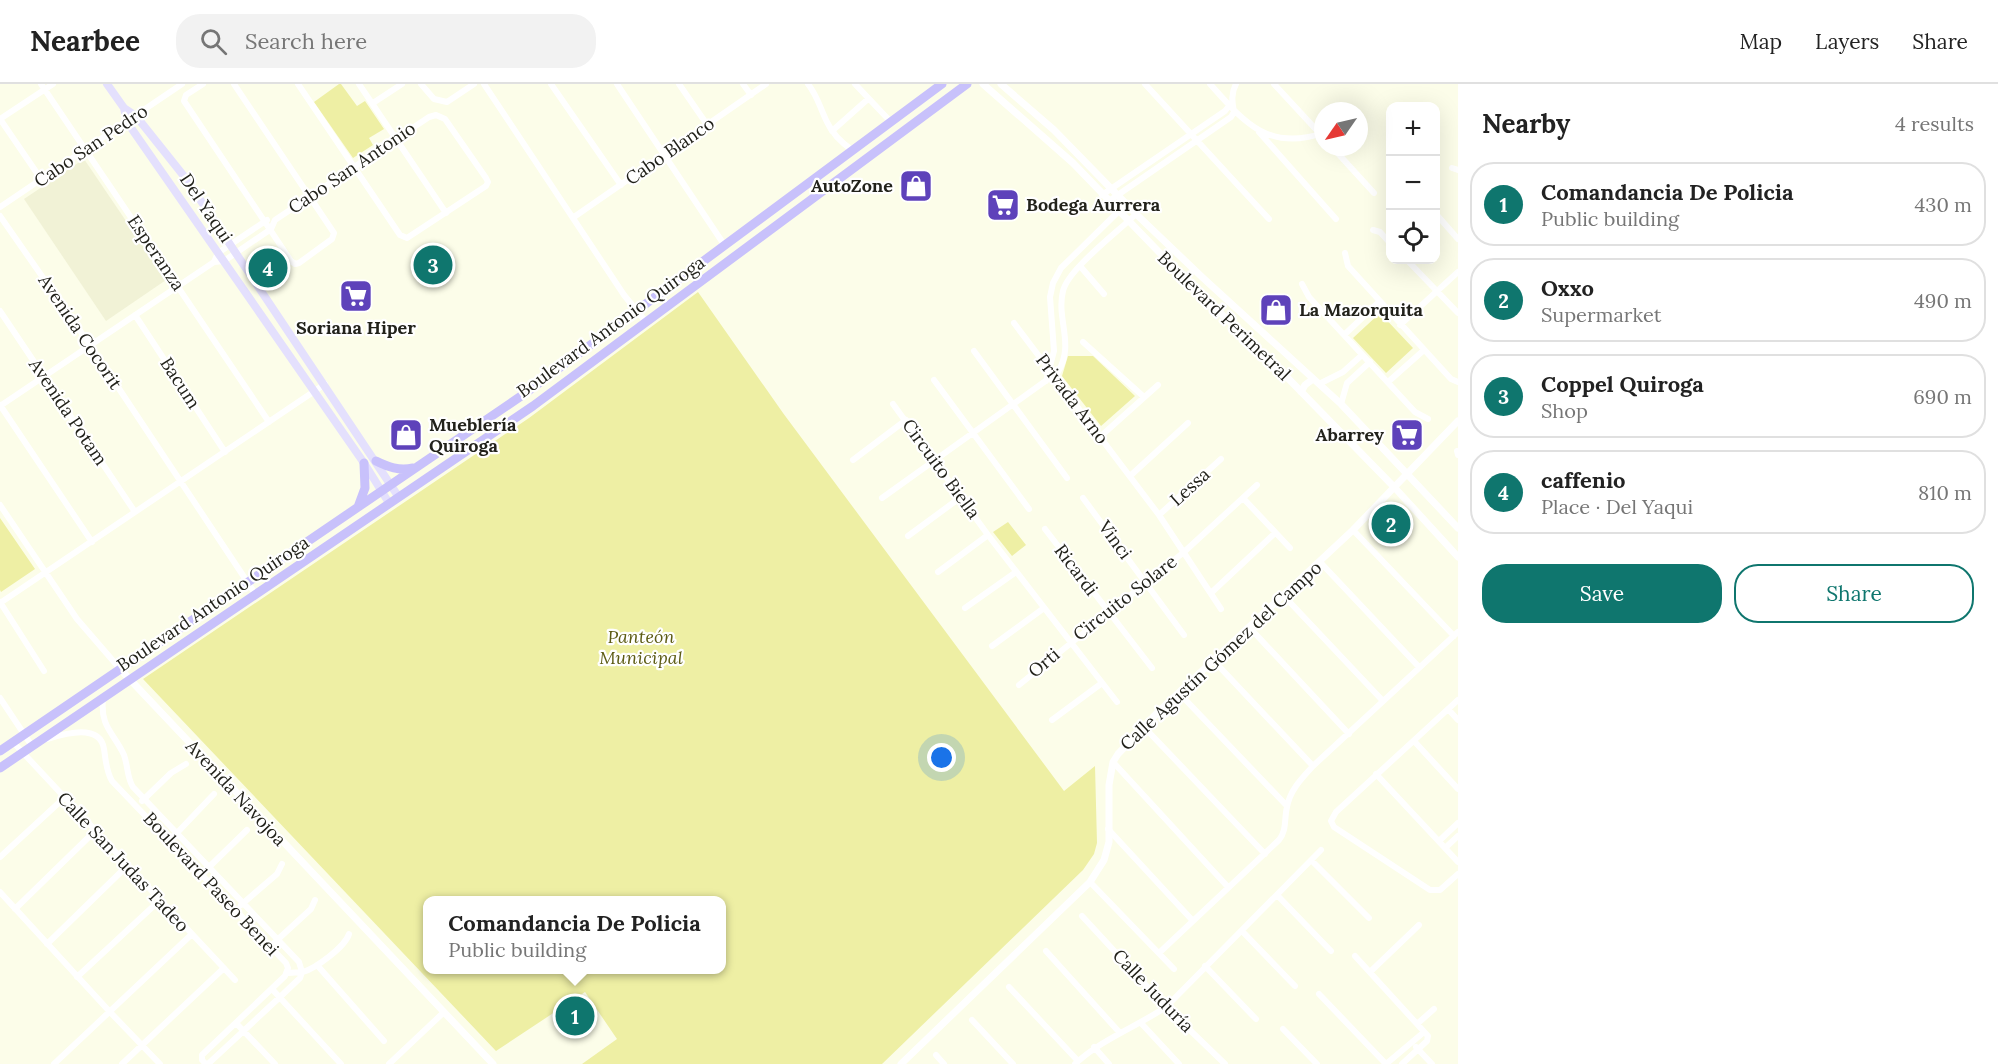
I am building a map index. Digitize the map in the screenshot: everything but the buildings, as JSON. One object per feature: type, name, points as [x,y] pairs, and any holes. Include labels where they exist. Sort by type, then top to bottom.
[{"type":"main road","name":"Del Yaqui","points":[[107,84],[124,108],[136,116],[187,180],[398,496]]},
{"type":"main road","name":"Boulevard Antonio Quiroga","points":[[0,751],[527,392],[942,84]]},
{"type":"main road","name":"Boulevard Antonio Quiroga","points":[[0,768],[532,406],[967,84]]},
{"type":"main road","name":"Del Yaqui","points":[[124,108],[127,122],[216,257],[224,261],[364,463],[389,503]]},
{"type":"main road","points":[[376,461],[404,470],[418,467]]},
{"type":"main road","points":[[358,507],[365,488],[364,463]]},
{"type":"street","points":[[41,179],[0,119],[43,87],[53,84]]},
{"type":"street","name":"Cabo San Pedro","points":[[0,207],[136,116],[174,86],[182,84]]},
{"type":"street","points":[[203,84],[186,95],[184,101],[295,264],[332,239],[334,233],[234,84]]},
{"type":"street","points":[[298,84],[400,235],[403,238],[407,237],[446,213],[359,84]]},
{"type":"street","points":[[373,104],[402,84]]},
{"type":"street","points":[[421,84],[434,99],[447,102],[474,84]]},
{"type":"street","points":[[484,84],[635,310],[646,322]]},
{"type":"street","points":[[551,84],[621,185]]},
{"type":"street","points":[[617,84],[725,246]]},
{"type":"street","points":[[680,84],[708,126]]},
{"type":"street","points":[[743,84],[751,95]]},
{"type":"street","name":"Cabo Blanco","points":[[574,217],[766,84]]},
{"type":"street","points":[[808,84],[817,97],[832,131],[852,150]]},
{"type":"street","points":[[855,84],[890,121]]},
{"type":"street","name":"Boulevard Perimetral","points":[[983,84],[1056,147],[1184,278],[1301,392],[1395,488],[1458,557]]},
{"type":"street","name":"Boulevard Perimetral","points":[[1001,84],[1054,130],[1136,214],[1341,404],[1458,528]]},
{"type":"street","points":[[1145,84],[1269,219]]},
{"type":"street","points":[[1209,84],[1230,104],[1234,112],[1256,128],[1336,219]]},
{"type":"street","points":[[1102,195],[1230,104],[1236,84]]},
{"type":"street","points":[[1274,84],[1314,126]]},
{"type":"street","name":"Esperanza","points":[[43,87],[269,422]]},
{"type":"street","points":[[832,131],[868,99]]},
{"type":"street","points":[[1109,201],[1231,117],[1234,112]]},
{"type":"street","name":"Cabo San Antonio","points":[[224,261],[271,229],[275,220],[396,138],[436,115],[445,119],[488,182],[484,188],[446,213]]},
{"type":"street","points":[[1256,128],[1278,137],[1301,139],[1314,136]]},
{"type":"street","points":[[1162,152],[1168,160]]},
{"type":"street","points":[[1340,156],[1374,193]]},
{"type":"street","points":[[1046,381],[1054,351],[1050,297],[1057,274],[1126,204]]},
{"type":"street","points":[[882,498],[1055,376],[1065,358],[1062,297],[1067,281],[1082,269],[1095,252],[1136,214]]},
{"type":"street","name":"Avenida Cocorit","points":[[0,216],[90,345],[256,595]]},
{"type":"street","points":[[1440,219],[1458,239]]},
{"type":"street","name":"Cabo San Antonio","points":[[0,406],[179,286],[256,226],[265,220],[275,220]]},
{"type":"street","points":[[256,226],[262,236]]},
{"type":"street","points":[[1373,230],[1380,232],[1386,239]]},
{"type":"street","points":[[1087,242],[1095,252]]},
{"type":"street","points":[[1345,253],[1348,266],[1379,302],[1451,378],[1458,381]]},
{"type":"street","points":[[1411,264],[1458,313]]},
{"type":"street","points":[[1082,269],[1104,294]]},
{"type":"street","points":[[1400,325],[1458,272]]},
{"type":"street","points":[[1057,274],[1067,281]]},
{"type":"street","points":[[1184,278],[1202,277]]},
{"type":"street","points":[[1302,284],[1309,297],[1415,412],[1428,419]]},
{"type":"street","points":[[1344,335],[1379,302]]},
{"type":"street","name":"Avenida Potam","points":[[0,311],[135,512]]},
{"type":"street","name":"Bacum","points":[[135,315],[225,452]]},
{"type":"street","name":"Privada Arno","points":[[1014,323],[1130,476]]},
{"type":"street","points":[[1053,329],[1065,328]]},
{"type":"street","points":[[1083,342],[1144,398]]},
{"type":"street","points":[[1388,382],[1424,350]]},
{"type":"street","points":[[974,351],[1067,478]]},
{"type":"street","points":[[1301,392],[1305,385],[1348,368],[1362,354]]},
{"type":"street","points":[[1341,404],[1344,390],[1355,375],[1370,362]]},
{"type":"street","points":[[1348,368],[1355,375]]},
{"type":"street","points":[[934,380],[1029,509]]},
{"type":"street","points":[[44,671],[0,602],[325,384]]},
{"type":"street","points":[[1101,436],[1158,385]]},
{"type":"street","name":"Circuito Biella","points":[[893,404],[988,535]]},
{"type":"street","points":[[0,406],[92,542]]},
{"type":"street","points":[[853,460],[906,420]]},
{"type":"street","name":"Calle Agustín Gómez del Campo","points":[[901,1064],[1090,882],[1104,860],[1109,842],[1109,785],[1113,762],[1118,754],[1179,693],[1353,530],[1458,421]]},
{"type":"street","points":[[1130,476],[1188,423]]},
{"type":"street","name":"Lessa","points":[[1159,515],[1221,459]]},
{"type":"street","name":"Circuito Solare","points":[[988,535],[1070,642],[1184,552],[1130,476]]},
{"type":"street","points":[[1221,609],[1184,552],[1257,485]]},
{"type":"street","points":[[908,536],[961,497]]},
{"type":"street","name":"Vinci","points":[[1083,498],[1184,635]]},
{"type":"street","points":[[1243,498],[1290,548]]},
{"type":"street","name":"Avenida Navojoa","points":[[0,505],[77,619],[121,670],[493,1064]]},
{"type":"street","name":"Ricardi","points":[[1045,529],[1152,668]]},
{"type":"street","points":[[1159,954],[1284,834],[1287,806],[1293,789],[1313,766],[1456,634],[1353,530]]},
{"type":"street","points":[[1211,593],[1275,533]]},
{"type":"street","points":[[938,572],[988,535]]},
{"type":"street","points":[[1320,562],[1419,667]]},
{"type":"street","points":[[965,608],[1016,572]]},
{"type":"street","points":[[1284,596],[1383,701]]},
{"type":"street","points":[[992,646],[1044,608]]},
{"type":"street","points":[[1250,628],[1349,734]]},
{"type":"street","points":[[1070,642],[1117,702]]},
{"type":"street","name":"Orti","points":[[1019,685],[1070,642]]},
{"type":"street","points":[[1214,661],[1313,766]]},
{"type":"street","points":[[1052,720],[1102,683]]},
{"type":"street","points":[[1179,693],[1287,806]]},
{"type":"street","points":[[0,698],[32,746]]},
{"type":"street","name":"Boulevard Paseo Benei","points":[[95,735],[103,744],[109,776],[286,963],[288,973],[202,1055],[202,1060],[207,1064],[300,978],[302,972],[299,962],[130,784],[122,752],[106,728],[102,714],[103,699]]},
{"type":"street","points":[[1458,700],[1336,812],[1331,821],[1334,827],[1430,890],[1440,890],[1458,874]]},
{"type":"street","points":[[1448,709],[1458,720]]},
{"type":"street","points":[[1144,727],[1265,854]]},
{"type":"street","points":[[42,740],[69,733],[95,735],[106,728]]},
{"type":"street","points":[[1413,741],[1458,789]]},
{"type":"street","name":"Calle San Judas Tadeo","points":[[13,742],[235,980]]},
{"type":"street","points":[[1113,762],[1228,887]]},
{"type":"street","points":[[137,805],[171,773],[186,764]]},
{"type":"street","points":[[1376,774],[1458,862]]},
{"type":"street","points":[[170,840],[214,795]]},
{"type":"street","points":[[0,857],[64,798]]},
{"type":"street","points":[[1439,841],[1458,823]]},
{"type":"street","points":[[1108,828],[1193,921]]},
{"type":"street","points":[[202,874],[247,830]]},
{"type":"street","points":[[15,909],[95,831]]},
{"type":"street","points":[[1445,848],[1458,836]]},
{"type":"street","points":[[1009,987],[1076,1063],[1094,1047],[1141,1023],[1166,1007],[1321,850]]},
{"type":"street","points":[[1312,861],[1369,918]]},
{"type":"street","points":[[236,909],[277,874],[282,864]]},
{"type":"street","points":[[47,944],[127,866]]},
{"type":"street","points":[[1090,882],[1174,969]]},
{"type":"street","points":[[0,892],[160,1064]]},
{"type":"street","points":[[1277,895],[1331,951]]},
{"type":"street","points":[[77,977],[160,900]]},
{"type":"street","points":[[271,947],[311,909],[315,900]]},
{"type":"street","name":"Calle Juduría","points":[[1082,916],[1166,1007],[1225,1064]]},
{"type":"street","points":[[1370,972],[1419,925]]},
{"type":"street","points":[[1242,931],[1295,986]]},
{"type":"street","points":[[54,1064],[192,934]]},
{"type":"street","points":[[288,973],[302,972],[317,965],[345,944],[349,934]]},
{"type":"street","points":[[1046,951],[1120,1033]]},
{"type":"street","points":[[1355,956],[1428,1036],[1427,1041],[1402,1064]]},
{"type":"street","points":[[317,965],[384,1041]]},
{"type":"street","points":[[1205,966],[1256,1019]]},
{"type":"street","points":[[122,1064],[224,968]]},
{"type":"street","points":[[272,989],[341,1064]]},
{"type":"street","points":[[1319,994],[1386,1064],[1424,1032]]},
{"type":"street","points":[[1417,1024],[1434,1009]]},
{"type":"street","points":[[389,1064],[443,1012]]},
{"type":"street","points":[[972,1020],[1013,1064]]},
{"type":"street","points":[[236,1023],[275,1064]]},
{"type":"street","points":[[1141,1023],[1179,1064]]},
{"type":"street","points":[[1283,1029],[1317,1064]]},
{"type":"street","points":[[1412,1042],[1432,1064]]},
{"type":"street","points":[[1094,1047],[1109,1064]]},
{"type":"street","points":[[936,1055],[944,1064]]},
{"type":"shaded area","points":[[84,159],[166,280],[106,321],[24,199]]},
{"type":"green space","points":[[339,84],[357,106],[365,101],[384,129],[369,138],[373,145],[353,158],[314,102]]},
{"type":"green space","name":"Panteón Municipal","points":[[698,292],[783,413],[1064,791],[1095,766],[1097,843],[1094,854],[1083,870],[882,1064],[582,1064],[617,1039],[585,992],[496,1051],[143,679],[529,418]]},
{"type":"green space","points":[[1380,313],[1413,348],[1386,373],[1353,338]]},
{"type":"green space","points":[[1068,356],[1093,356],[1135,396],[1101,426],[1062,376]]},
{"type":"green space","points":[[0,518],[35,569],[1,592],[0,590]]},
{"type":"green space","points":[[1008,522],[1026,545],[1012,556],[993,532]]},
{"type":"place","name":"AutoZone","points":[[916,186]]},
{"type":"place","name":"Bodega Aurrera","points":[[1003,205]]},
{"type":"place","name":"Coppel Quiroga","points":[[433,265]]},
{"type":"place","name":"caffenio","points":[[268,268]]},
{"type":"place","name":"Soriana Hiper","points":[[356,296]]},
{"type":"place","name":"La Mazorquita","points":[[1276,310]]},
{"type":"place","name":"Mueblería Quiroga","points":[[406,435]]},
{"type":"place","name":"Abarrey","points":[[1407,435]]},
{"type":"place","name":"Oxxo","points":[[1391,524]]},
{"type":"place","name":"Comandancia De Policia","points":[[575,1016]]}]
